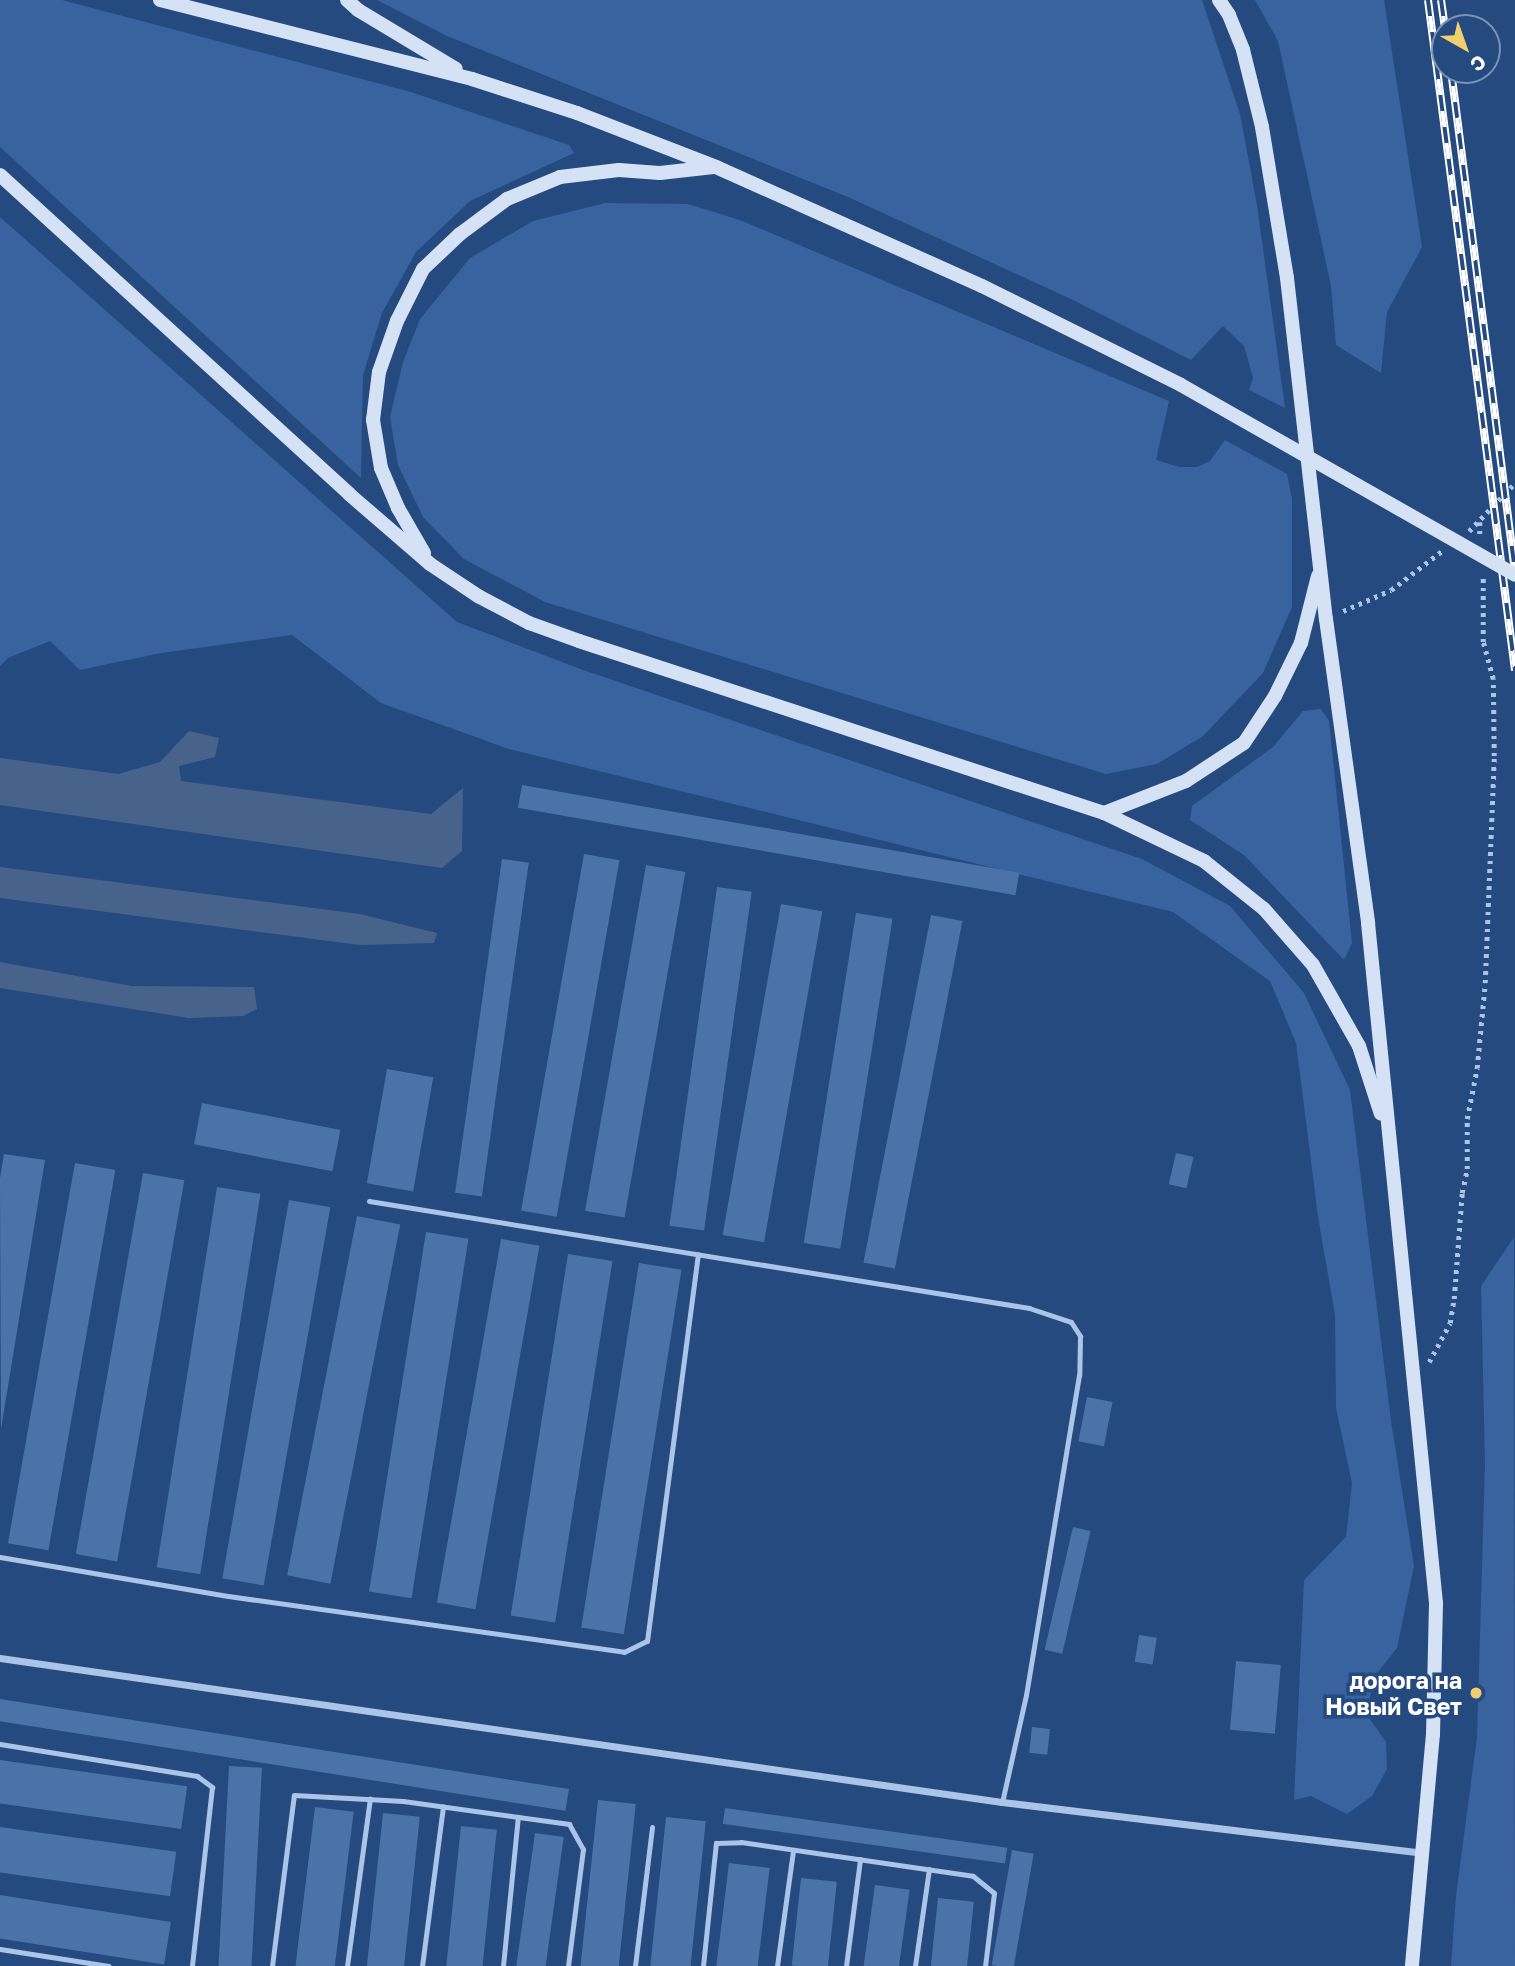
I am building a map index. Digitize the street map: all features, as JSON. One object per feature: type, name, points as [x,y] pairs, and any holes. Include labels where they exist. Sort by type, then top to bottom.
[{"type":"street","points":[[160,0],[472,79],[578,113],[716,167],[982,286],[1181,384],[1515,575]]},
{"type":"street","points":[[347,0],[358,10],[472,79]]},
{"type":"street","points":[[1219,0],[1243,50],[1262,127],[1287,278],[1326,619],[1368,923],[1436,1603],[1437,1681],[1412,1966]]},
{"type":"street","points":[[430,564],[398,508],[381,468],[373,419],[379,372],[397,321],[424,269],[460,234],[507,199],[560,177],[619,170],[660,173],[716,167]]},
{"type":"street","points":[[0,175],[349,494],[430,564],[478,596],[529,623],[1104,814],[1204,861],[1272,918],[1313,965],[1359,1046],[1389,1143]]},
{"type":"street","points":[[1104,814],[1186,781],[1244,743],[1275,696],[1301,643],[1320,568]]},
{"type":"street","points":[[0,1658],[1002,1802],[1422,1854]]},
{"type":"lane","points":[[369,1201],[1030,1308],[1071,1322],[1080,1336],[1079,1375],[1028,1682],[1002,1802]]},
{"type":"lane","points":[[0,1558],[228,1596],[624,1652],[647,1641],[698,1254]]},
{"type":"lane","points":[[0,1744],[197,1776],[212,1787],[192,1966]]},
{"type":"lane","points":[[272,1966],[294,1796],[443,1806],[569,1824],[583,1849],[568,1966]]},
{"type":"lane","points":[[347,1966],[370,1799]]},
{"type":"lane","points":[[422,1966],[443,1806]]},
{"type":"lane","points":[[503,1966],[518,1817]]},
{"type":"lane","points":[[635,1966],[652,1827]]},
{"type":"lane","points":[[703,1966],[716,1843],[741,1842],[973,1876],[994,1893],[985,1966]]},
{"type":"lane","points":[[777,1966],[793,1850]]},
{"type":"lane","points":[[846,1966],[860,1859]]},
{"type":"lane","points":[[915,1966],[929,1869]]},
{"type":"lane","points":[[0,1949],[109,1966]]},
{"type":"path","points":[[1464,536],[1515,483]]},
{"type":"path","points":[[1480,522],[1480,549]]},
{"type":"path","points":[[1326,619],[1391,590],[1445,550]]},
{"type":"path","points":[[1413,1381],[1442,1343],[1450,1323],[1467,1169],[1467,1119],[1477,1068],[1485,983],[1494,755],[1493,679],[1483,642],[1482,562]]},
{"type":"shaded area","points":[[0,0],[62,0],[411,92],[569,145],[574,153],[470,201],[416,252],[382,313],[363,375],[361,478],[0,147]]},
{"type":"shaded area","points":[[377,0],[1202,0],[1240,114],[1257,205],[1285,408],[1249,390],[1253,378],[1244,346],[1223,326],[1191,360],[1071,299],[848,197],[447,36]]},
{"type":"shaded area","points":[[1255,0],[1384,0],[1422,247],[1387,312],[1381,373],[1336,345],[1331,286],[1278,41]]},
{"type":"shaded area","points":[[605,203],[688,204],[740,220],[1169,401],[1156,460],[1179,467],[1197,467],[1210,461],[1225,440],[1287,474],[1292,499],[1292,607],[1263,673],[1203,736],[1157,764],[1106,774],[545,602],[464,559],[423,517],[398,465],[390,417],[403,362],[420,319],[470,258],[533,221]]},
{"type":"shaded area","points":[[0,217],[457,622],[583,670],[1142,859],[1230,906],[1304,993],[1350,1090],[1391,1421],[1414,1566],[1397,1648],[1378,1672],[1365,1712],[1386,1742],[1387,1769],[1372,1796],[1347,1814],[1311,1796],[1294,1800],[1304,1580],[1346,1537],[1352,1483],[1336,1408],[1335,1315],[1318,1217],[1296,1043],[1270,981],[1173,912],[509,749],[381,703],[292,635],[161,653],[80,670],[50,641],[8,658],[0,666]]},
{"type":"shaded area","points":[[1321,709],[1329,721],[1352,943],[1344,960],[1244,855],[1190,820],[1192,806],[1273,747],[1303,711]]},
{"type":"shaded area","points":[[189,731],[219,738],[215,757],[179,766],[181,781],[431,814],[463,788],[462,851],[442,868],[0,805],[0,758],[118,774],[160,762]]},
{"type":"shaded area","points":[[0,867],[360,914],[437,933],[434,943],[360,945],[0,898]]},
{"type":"shaded area","points":[[0,962],[132,986],[254,987],[257,1009],[243,1016],[189,1018],[0,988]]},
{"type":"shaded area","points":[[1514,1237],[1515,1966],[1451,1966],[1456,1896],[1477,1737],[1485,1463],[1481,1286]]},
{"type":"building","points":[[522,785],[1019,873],[1015,895],[518,808]]},
{"type":"building","points":[[584,854],[619,860],[557,1217],[521,1211]]},
{"type":"building","points":[[502,859],[529,863],[482,1196],[455,1193]]},
{"type":"building","points":[[646,865],[685,872],[624,1218],[585,1211]]},
{"type":"building","points":[[717,887],[752,892],[704,1231],[669,1226]]},
{"type":"building","points":[[781,904],[822,911],[764,1242],[723,1235]]},
{"type":"building","points":[[856,913],[893,919],[840,1249],[804,1243]]},
{"type":"building","points":[[931,915],[962,921],[895,1269],[863,1262]]},
{"type":"building","points":[[387,1069],[433,1077],[413,1191],[367,1183]]},
{"type":"building","points":[[202,1103],[340,1130],[332,1171],[194,1144]]},
{"type":"building","points":[[1176,1153],[1194,1157],[1186,1188],[1169,1184]]},
{"type":"building","points":[[4,1154],[45,1160],[1,1429],[0,1178]]},
{"type":"building","points":[[75,1163],[115,1170],[48,1550],[8,1543]]},
{"type":"building","points":[[143,1173],[184,1180],[117,1561],[76,1554]]},
{"type":"building","points":[[217,1187],[260,1194],[200,1574],[157,1567]]},
{"type":"building","points":[[289,1200],[330,1207],[264,1585],[222,1578]]},
{"type":"building","points":[[357,1216],[400,1224],[330,1584],[287,1575]]},
{"type":"building","points":[[426,1232],[468,1239],[412,1598],[369,1592]]},
{"type":"building","points":[[501,1239],[539,1246],[475,1609],[437,1602]]},
{"type":"building","points":[[568,1254],[612,1261],[555,1623],[511,1615]]},
{"type":"building","points":[[639,1263],[681,1270],[624,1634],[581,1627]]},
{"type":"building","points":[[1087,1397],[1113,1402],[1104,1446],[1078,1441]]},
{"type":"building","points":[[1073,1527],[1091,1531],[1062,1654],[1045,1650]]},
{"type":"building","points":[[1139,1635],[1157,1638],[1153,1664],[1135,1662]]},
{"type":"building","points":[[1236,1661],[1281,1665],[1275,1734],[1230,1730]]},
{"type":"building","points":[[0,1699],[569,1789],[565,1811],[0,1721]]},
{"type":"building","points":[[1032,1727],[1050,1729],[1047,1755],[1029,1753]]},
{"type":"building","points":[[0,1760],[187,1786],[181,1829],[0,1803]]},
{"type":"building","points":[[229,1766],[262,1768],[252,1966],[219,1966]]},
{"type":"building","points":[[598,1800],[636,1804],[619,1966],[581,1966]]},
{"type":"building","points":[[315,1807],[354,1812],[335,1966],[296,1966]]},
{"type":"building","points":[[725,1808],[1007,1848],[1005,1864],[723,1824]]},
{"type":"building","points":[[383,1813],[420,1817],[404,1966],[367,1966]]},
{"type":"building","points":[[666,1817],[706,1821],[691,1966],[650,1966]]},
{"type":"building","points":[[461,1826],[497,1830],[482,1966],[446,1966]]},
{"type":"building","points":[[0,1827],[176,1852],[170,1896],[0,1872]]},
{"type":"building","points":[[535,1833],[564,1837],[546,1966],[516,1966]]},
{"type":"building","points":[[1012,1850],[1034,1854],[1014,1966],[992,1965]]},
{"type":"building","points":[[729,1863],[770,1868],[758,1966],[716,1966]]},
{"type":"building","points":[[801,1878],[837,1882],[828,1966],[792,1966]]},
{"type":"building","points":[[875,1885],[910,1890],[899,1966],[864,1966]]},
{"type":"building","points":[[0,1895],[171,1922],[164,1965],[0,1939]]},
{"type":"building","points":[[938,1898],[974,1902],[967,1966],[931,1966]]},
{"type":"railway","points":[[1428,0],[1515,670]]},
{"type":"railway","points":[[1441,0],[1443,14]]},
{"type":"railway","points":[[1453,84],[1515,572]]},
{"type":"place","name":"дорога на Новый Свет","points":[[1476,1693]]}]
